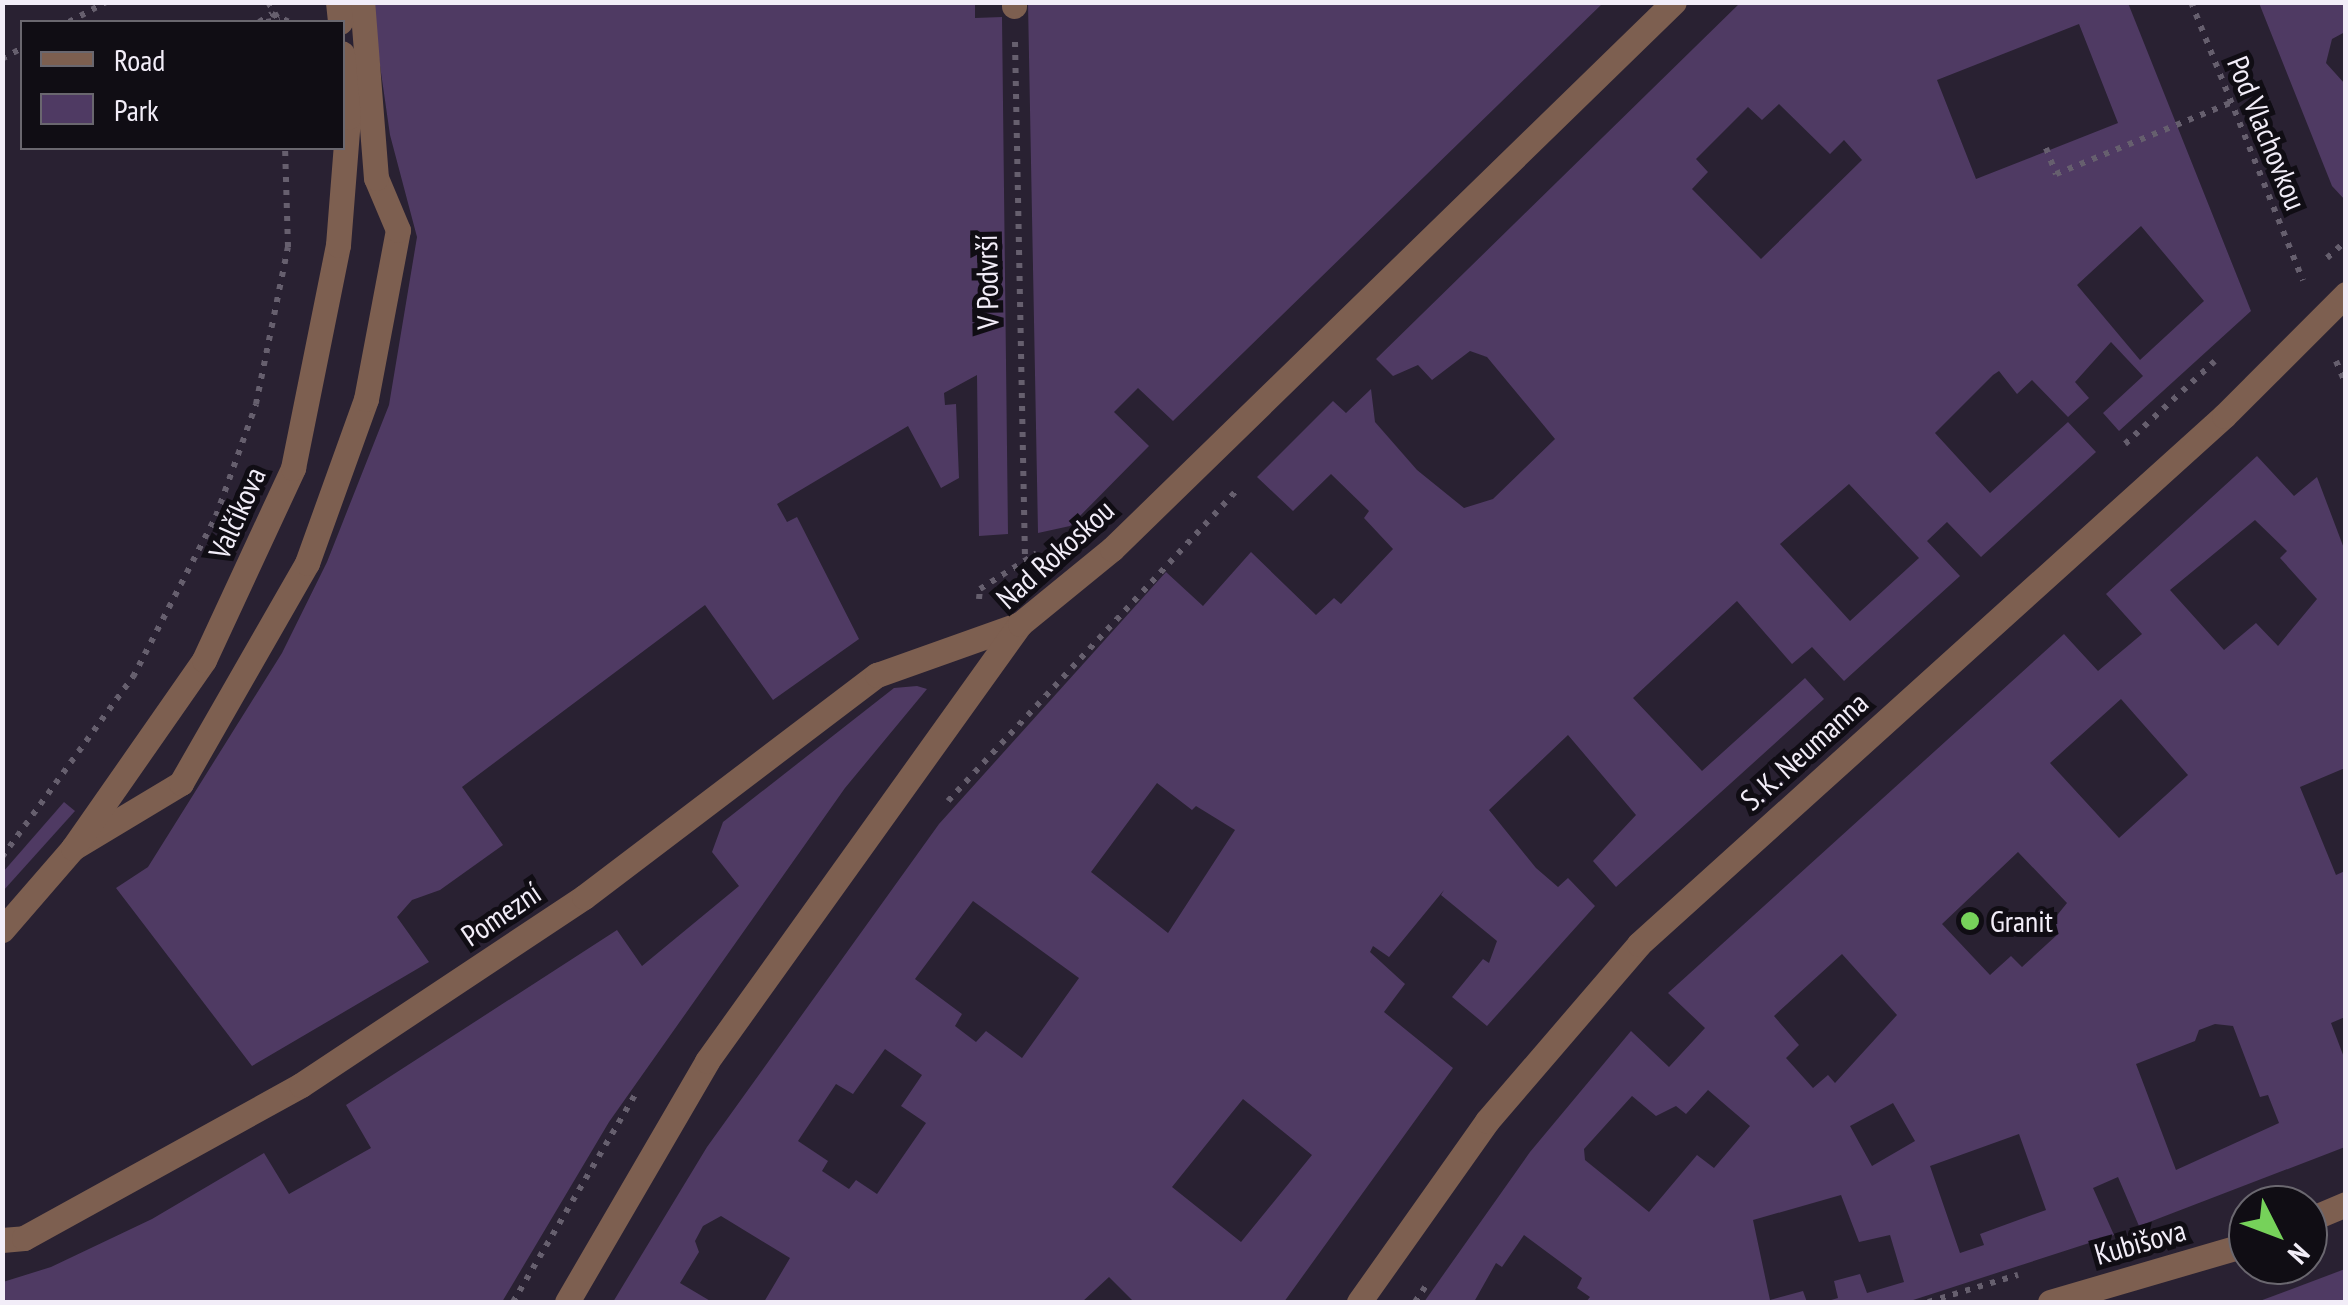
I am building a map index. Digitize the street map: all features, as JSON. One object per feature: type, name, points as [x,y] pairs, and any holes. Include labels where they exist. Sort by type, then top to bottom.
[{"type":"street","points":[[74,848],[181,783],[307,563],[366,399],[398,230],[376,178],[362,2]]},
{"type":"street","name":"Nad Rokoskou","points":[[567,1302],[708,1060],[1020,624],[1112,549],[1674,2]]},
{"type":"street","name":"Valčíkova","points":[[2,930],[74,848],[204,660],[293,468],[338,245],[348,117],[345,85]]},
{"type":"street","name":"S. K. Neumanna","points":[[1359,1302],[1487,1121],[1639,944],[2224,416],[2346,294]]},
{"type":"street","name":"Pomezní","points":[[2,1240],[24,1238],[301,1085],[584,898],[877,676],[1020,624]]},
{"type":"street","name":"Kubišova","points":[[2050,1302],[2228,1250]]},
{"type":"path","points":[[73,20],[106,2]]},
{"type":"path","name":"Pod Vlachovkou","points":[[2191,2],[2303,280]]},
{"type":"path","name":"V Podvrší","points":[[1014,4],[1025,561]]},
{"type":"path","points":[[262,20],[272,14],[286,20]]},
{"type":"path","points":[[2046,148],[2056,174],[2230,104]]},
{"type":"path","points":[[2,857],[132,677],[239,457],[288,247],[285,150]]},
{"type":"path","points":[[2319,365],[2332,351]]},
{"type":"path","points":[[2340,370],[2346,384]]},
{"type":"path","points":[[239,457],[257,446]]},
{"type":"path","points":[[940,811],[1246,480]]},
{"type":"path","points":[[1415,1302],[1436,1270]]},
{"type":"green space","points":[[975,2],[975,18],[1002,17],[1008,534],[979,536],[977,375],[944,393],[945,405],[956,404],[959,478],[941,488],[908,426],[777,504],[787,522],[797,517],[859,639],[773,700],[705,605],[462,787],[503,845],[440,890],[412,900],[397,917],[429,962],[252,1066],[116,888],[148,867],[282,653],[327,562],[389,405],[417,237],[390,135],[371,3]]},
{"type":"green space","points":[[1028,2],[1603,3],[1173,421],[1138,388],[1114,412],[1149,446],[1070,526],[1038,533]]},
{"type":"green space","points":[[1740,3],[2128,3],[2251,311],[2119,431],[2103,413],[2143,376],[2111,342],[2075,382],[2089,398],[2068,417],[2032,380],[2017,394],[1999,371],[1993,375],[1935,433],[1990,493],[2068,422],[2096,452],[1981,557],[1947,522],[1927,541],[1960,576],[1844,681],[1812,647],[1792,664],[1737,601],[1633,698],[1702,771],[1805,678],[1824,699],[1616,887],[1593,861],[1636,815],[1568,735],[1489,810],[1536,868],[1558,887],[1568,878],[1595,906],[1487,1026],[1452,997],[1483,959],[1489,963],[1497,941],[1441,895],[1444,890],[1389,957],[1373,946],[1370,952],[1405,984],[1384,1012],[1453,1068],[1284,1302],[1134,1302],[1109,1277],[1082,1302],[764,1302],[790,1258],[721,1216],[703,1226],[695,1241],[699,1252],[680,1283],[712,1302],[613,1302],[707,1147],[939,824],[1166,572],[1203,606],[1251,552],[1316,615],[1334,598],[1341,604],[1393,549],[1364,518],[1369,511],[1331,474],[1293,511],[1257,477],[1333,401],[1346,413],[1371,389],[1375,422],[1417,470],[1464,508],[1493,499],[1555,439],[1487,357],[1470,351],[1432,380],[1418,365],[1393,376],[1376,359]],"holes":[[[2079,24],[2118,123],[1976,179],[1937,80]],[[1779,104],[1830,154],[1844,140],[1862,160],[1761,259],[1692,189],[1708,172],[1696,159],[1748,107],[1762,120]],[[2141,226],[2204,301],[2140,360],[2077,285]],[[1849,484],[1919,558],[1850,621],[1780,544]],[[1157,783],[1192,810],[1196,806],[1235,830],[1168,933],[1091,872]],[[973,901],[1079,978],[1022,1058],[986,1031],[976,1042],[955,1026],[962,1014],[915,979]],[[885,1049],[922,1075],[901,1106],[926,1123],[877,1194],[856,1180],[849,1189],[822,1171],[828,1161],[798,1141],[836,1084],[853,1094]],[[1243,1099],[1312,1155],[1241,1242],[1172,1187]]]},
{"type":"green space","points":[[2259,3],[2345,3],[2345,32],[2332,39],[2326,63],[2345,84],[2345,200],[2332,186]]},
{"type":"green space","points":[[2257,456],[2294,496],[2317,477],[2345,551],[2345,768],[2300,787],[2336,875],[2345,871],[2345,1017],[2331,1023],[2345,1060],[2345,1147],[2246,1185],[2228,1185],[2228,1192],[2139,1226],[2118,1177],[2093,1188],[2114,1235],[1907,1302],[1824,1302],[1838,1298],[1834,1281],[1860,1274],[1867,1293],[1904,1282],[1890,1235],[1859,1242],[1841,1195],[1753,1220],[1770,1300],[1803,1291],[1807,1302],[1586,1302],[1590,1297],[1577,1288],[1582,1278],[1524,1235],[1502,1267],[1496,1263],[1474,1302],[1424,1302],[1530,1152],[1631,1031],[1669,1067],[1705,1028],[1668,993],[2064,634],[2098,671],[2142,634],[2106,594]],"holes":[[[2255,520],[2287,551],[2280,558],[2317,599],[2278,646],[2256,623],[2224,650],[2170,590]],[[2121,699],[2188,775],[2119,838],[2050,763]],[[2018,852],[2067,903],[2050,924],[2058,934],[2022,967],[2011,956],[1990,975],[1942,924]],[[1842,954],[1897,1015],[1835,1083],[1828,1075],[1813,1088],[1786,1058],[1799,1045],[1774,1016]],[[2215,1024],[2233,1026],[2260,1097],[2268,1095],[2279,1123],[2176,1170],[2136,1064],[2195,1041],[2199,1030]],[[1708,1090],[1750,1126],[1714,1168],[1697,1155],[1649,1212],[1585,1160],[1584,1149],[1632,1096],[1656,1116],[1676,1106],[1686,1114]],[[1893,1103],[1915,1141],[1872,1166],[1850,1126]],[[2019,1134],[2046,1210],[1980,1234],[1984,1245],[1960,1253],[1930,1166]]]},
{"type":"green space","points":[[894,688],[927,689],[845,788],[609,1122],[502,1302],[3,1302],[3,1282],[51,1267],[152,1219],[264,1153],[289,1194],[371,1148],[346,1105],[617,930],[642,966],[739,886],[712,852],[723,822]]},
{"type":"green space","points":[[64,802],[75,811],[3,891],[3,872]]},
{"type":"green space","points":[[2345,1269],[2345,1302],[2257,1302],[2302,1285],[2328,1285],[2328,1275]]},
{"type":"place","name":"Granit","points":[[1970,921]]}]
